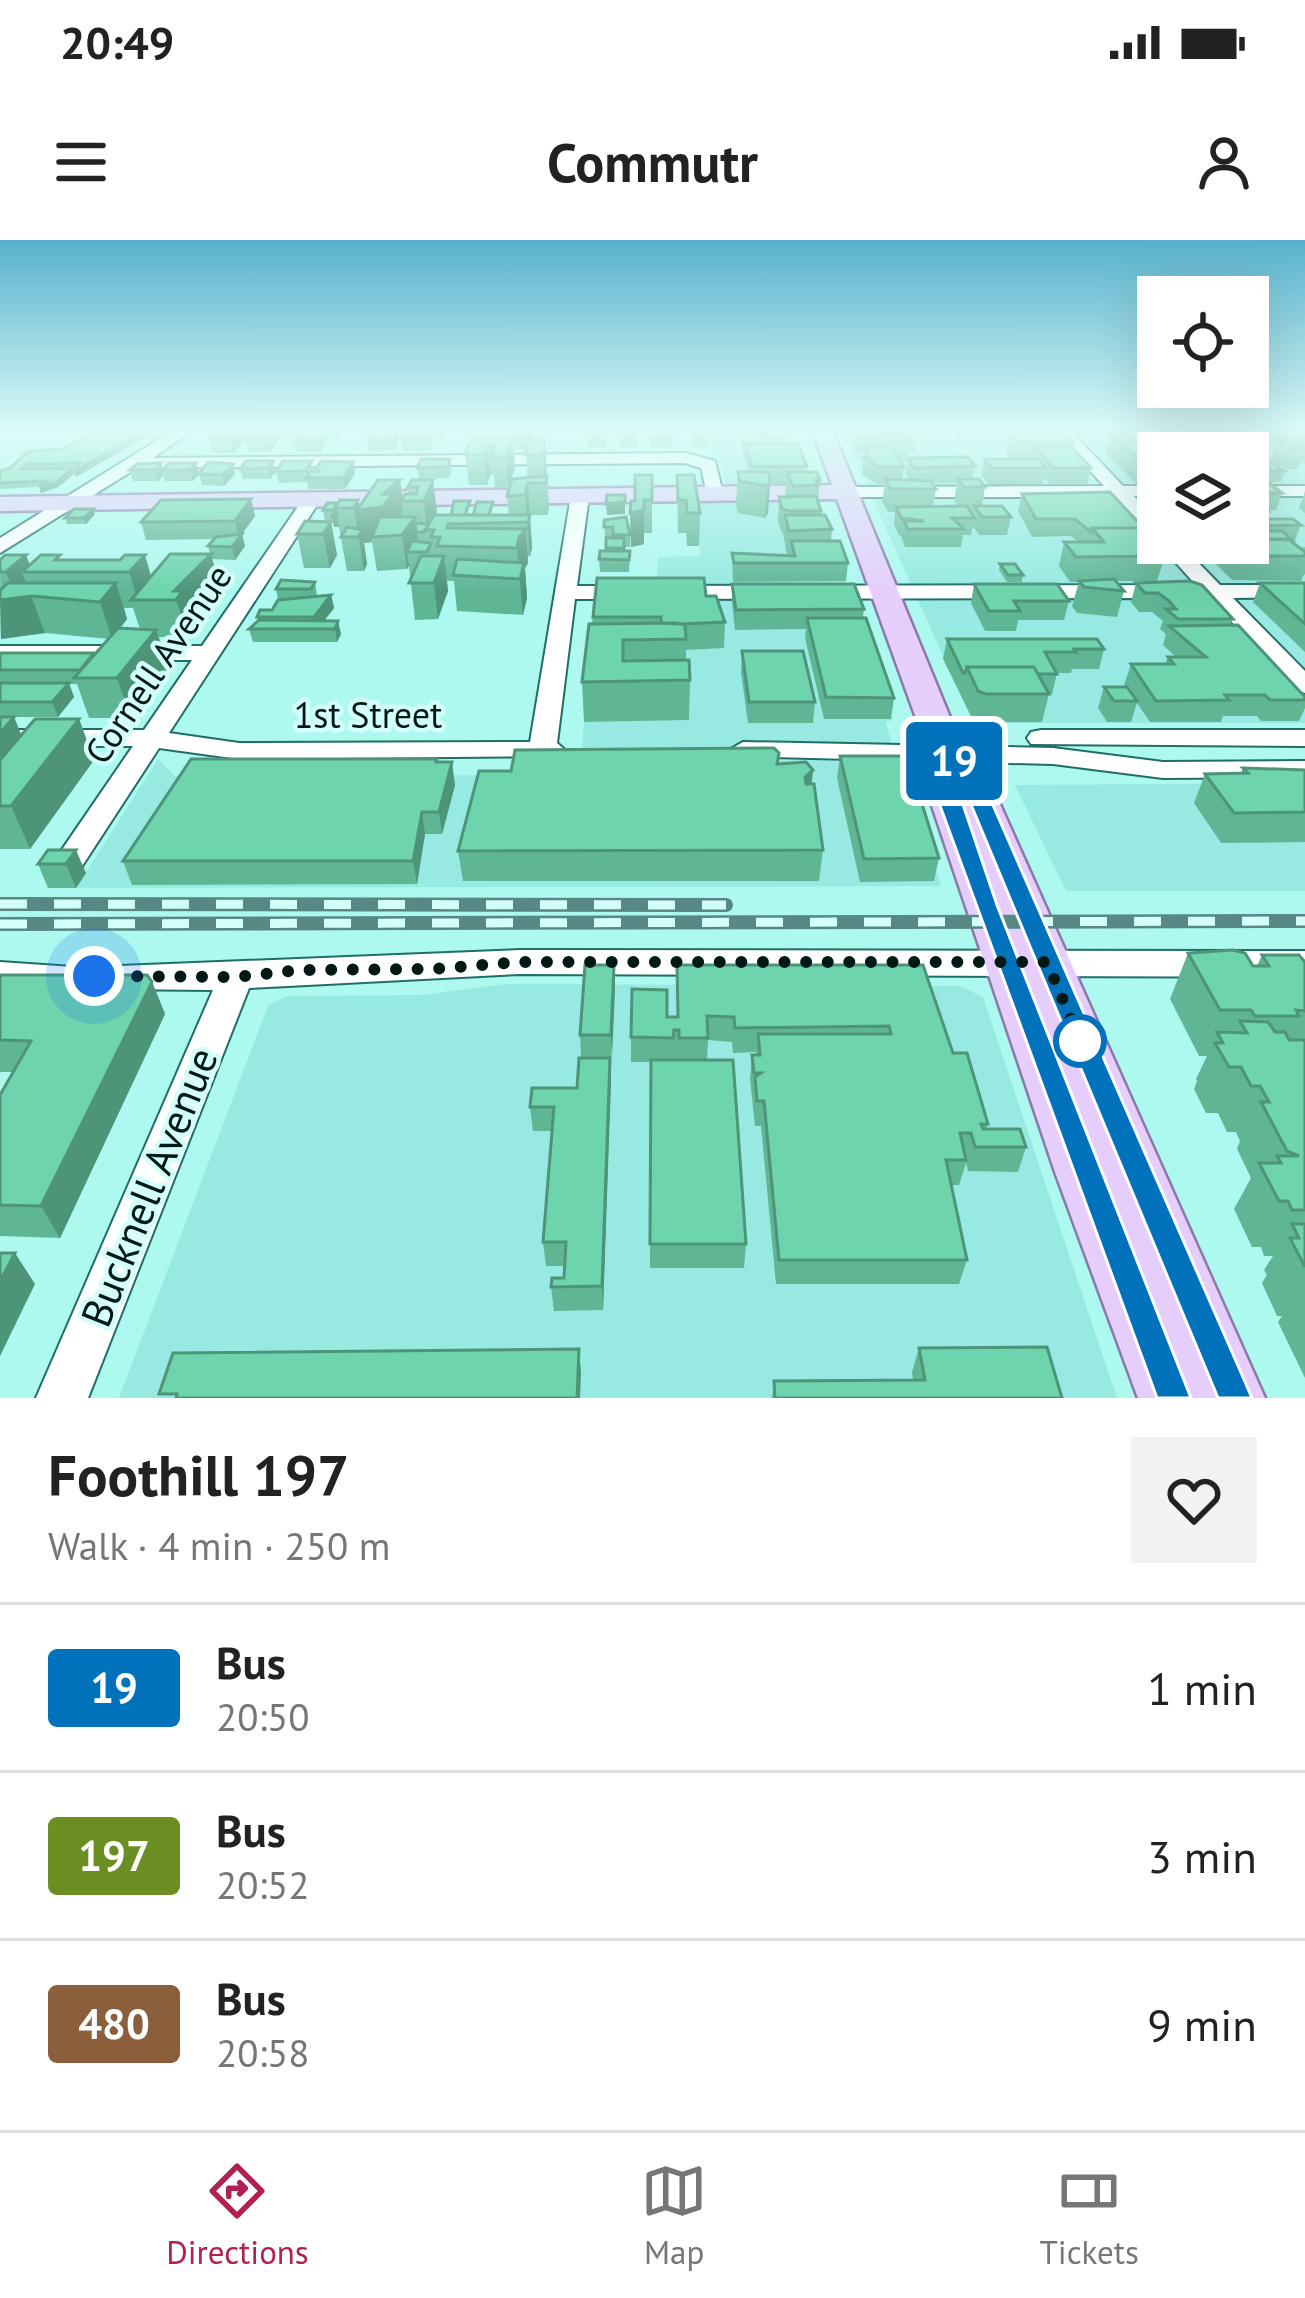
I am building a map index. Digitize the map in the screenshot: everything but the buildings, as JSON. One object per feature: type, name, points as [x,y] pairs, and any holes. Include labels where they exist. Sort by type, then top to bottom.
[{"type":"main road","points":[[841,484],[943,746],[939,773],[1232,1398]]},
{"type":"main road","points":[[0,504],[844,492]]},
{"type":"main road","points":[[1026,962],[1171,1398]]},
{"type":"street","points":[[0,547],[97,484]]},
{"type":"street","points":[[712,484],[714,494]]},
{"type":"street","points":[[1111,484],[1137,510]]},
{"type":"street","points":[[1269,491],[1305,490]]},
{"type":"street","points":[[844,492],[1137,491]]},
{"type":"street","points":[[542,750],[580,496]]},
{"type":"street","name":"Cornell Avenue","points":[[64,870],[209,653],[249,579],[312,500]]},
{"type":"street","points":[[1188,564],[1305,686]]},
{"type":"street","points":[[564,592],[1305,591]]},
{"type":"street","points":[[0,653],[209,653]]},
{"type":"street","name":"1st Street","points":[[0,738],[149,738],[239,751],[575,750]]},
{"type":"street","points":[[724,749],[778,754],[1305,738]]},
{"type":"street","points":[[943,746],[1163,770],[1305,769]]},
{"type":"street","points":[[0,975],[236,977],[300,970],[434,969],[520,962],[1305,964]]},
{"type":"street","name":"Bucknell Avenue","points":[[62,1398],[236,977]]},
{"type":"shaded area","points":[[727,484],[812,484],[893,720],[886,722],[900,775],[905,776],[941,886],[76,888],[158,759],[175,776],[580,775],[593,600],[656,600],[658,557],[700,556],[697,503],[731,501]]},
{"type":"shaded area","points":[[866,484],[1137,484],[1137,564],[1269,564],[1269,484],[1305,484],[1305,723],[973,723]]},
{"type":"shaded area","points":[[1305,783],[1305,891],[1066,891],[1015,785]]},
{"type":"shaded area","points":[[506,984],[960,986],[983,997],[1117,1398],[119,1398],[268,1006],[287,996],[422,995]]},
{"type":"railway","points":[[0,904],[726,905]]},
{"type":"railway","points":[[0,924],[1305,921]]},
{"type":"bus line","name":"19","points":[[1171,1398],[984,905],[939,773],[946,754],[968,773],[1232,1398]]},
{"type":"route","points":[[94,976],[236,977],[300,970],[434,969],[520,962],[1047,962],[1080,1041]]}]
